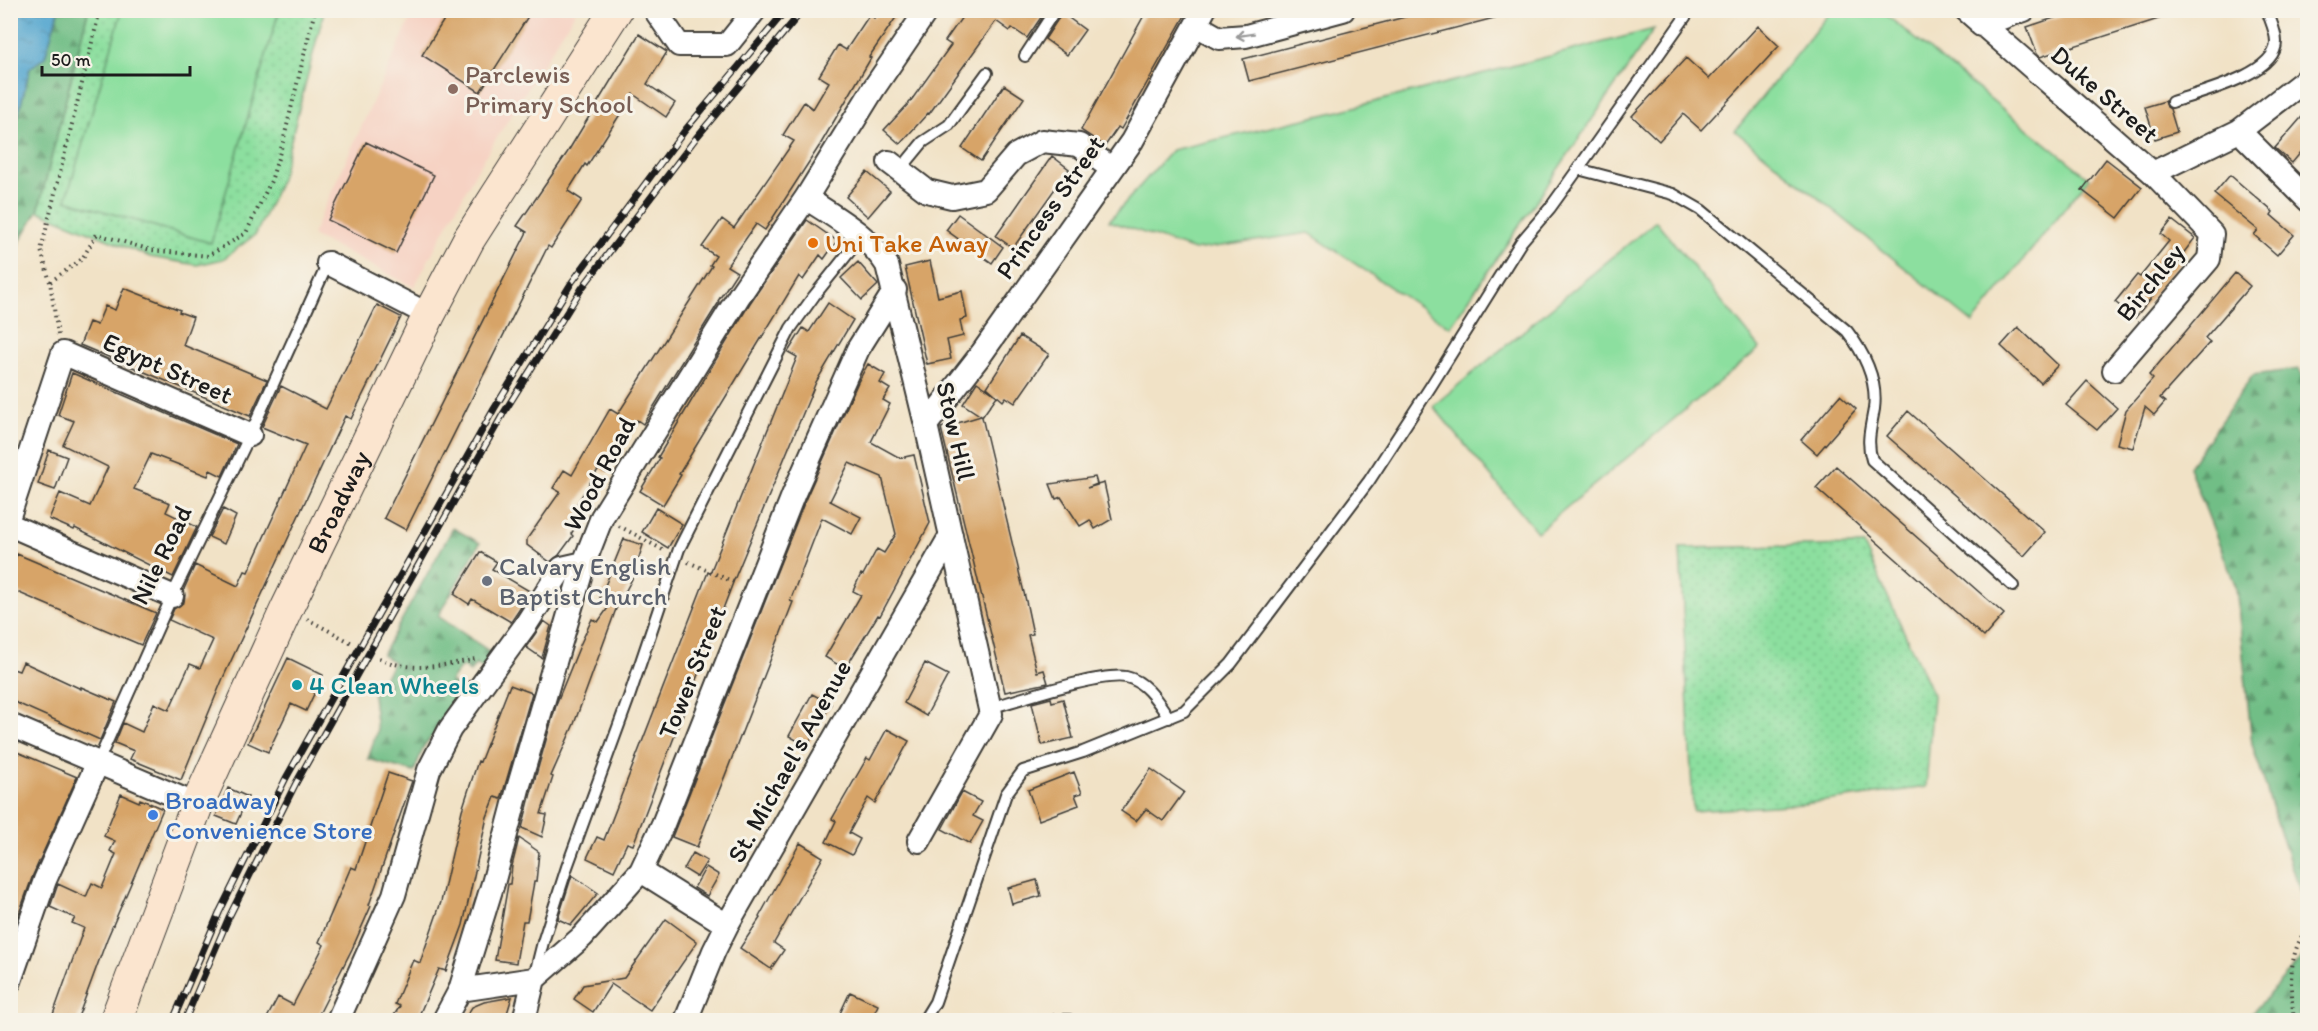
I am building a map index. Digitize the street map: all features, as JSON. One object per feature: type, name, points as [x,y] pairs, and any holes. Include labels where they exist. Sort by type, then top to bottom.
[{"type":"main road","name":"Broadway","points":[[116,1020],[197,805],[287,608],[429,315],[469,239],[616,10]]},
{"type":"street","points":[[655,10],[679,45],[727,45],[755,10]]},
{"type":"street","name":"Wood Road","points":[[444,1020],[460,990],[494,880],[519,785],[584,564],[603,517],[628,472],[739,296],[806,198],[874,87],[927,10]]},
{"type":"street","points":[[1200,18],[1219,38],[1246,36],[1342,10]]},
{"type":"street","points":[[1974,18],[2024,10]]},
{"type":"street","name":"Princess Street","points":[[926,425],[982,353],[1132,141],[1200,18]]},
{"type":"street","name":"Duke Street","points":[[1974,18],[2153,173]]},
{"type":"street","points":[[2153,173],[2239,131],[2307,78]]},
{"type":"street","points":[[2239,131],[2307,200]]},
{"type":"street","points":[[894,166],[927,191],[952,196],[986,190],[1016,155],[1042,141],[1079,146],[1111,168]]},
{"type":"street","name":"Birchley","points":[[2114,370],[2209,259],[2212,234],[2153,173]]},
{"type":"street","name":"Stow Hill","points":[[806,198],[876,247],[887,265],[895,290],[990,711]]},
{"type":"street","name":"Nile Road","points":[[328,263],[429,315]]},
{"type":"street","name":"Tower Street","points":[[534,979],[582,937],[641,871],[667,813],[794,493],[858,349],[895,290]]},
{"type":"street","points":[[10,513],[63,353]]},
{"type":"street","name":"Egypt Street","points":[[63,353],[250,435]]},
{"type":"street","points":[[10,525],[172,596]]},
{"type":"street","name":"St. Michael's Avenue","points":[[686,1020],[727,925],[951,535]]},
{"type":"street","points":[[338,1020],[394,895],[429,770],[450,729],[512,645],[562,568],[584,564]]},
{"type":"street","points":[[919,841],[990,711]]},
{"type":"street","points":[[10,725],[197,805]]},
{"type":"street","name":"Nile Road","points":[[10,981],[45,880],[98,762]]},
{"type":"street","points":[[641,871],[727,925]]},
{"type":"street","points":[[460,990],[534,979],[524,1020]]},
{"type":"lane","points":[[1025,56],[1055,10]]},
{"type":"lane","points":[[924,1020],[936,1002],[1006,794],[1023,771],[1083,752],[1184,711],[1231,664],[1369,481],[1521,242],[1578,170],[1690,10]]},
{"type":"lane","points":[[2172,102],[2241,78],[2267,61],[2274,52],[2276,43],[2267,10]]},
{"type":"lane","points":[[894,166],[923,142],[949,125],[987,73]]},
{"type":"lane","points":[[1578,170],[1673,194],[1686,201],[1701,210],[1847,331],[1861,348],[1870,369],[1874,387],[1875,405],[1868,439],[1872,460],[2013,586]]},
{"type":"lane","points":[[534,979],[543,942],[567,867],[679,549],[791,328],[862,236]]},
{"type":"lane","name":"Nile Road","points":[[98,762],[172,596],[250,435],[328,263]]},
{"type":"lane","points":[[990,711],[1104,677],[1125,677],[1140,684],[1148,691],[1169,718]]},
{"type":"lane","points":[[1056,1020],[1069,1020]]},
{"type":"path","points":[[63,353],[50,282],[40,250],[100,10]]},
{"type":"path","points":[[50,282],[82,259],[97,234],[151,250],[208,256],[246,233],[271,181],[283,142],[315,10]]},
{"type":"path","points":[[287,608],[352,643]]},
{"type":"path","points":[[379,658],[393,665],[408,668],[473,660]]},
{"type":"path","points":[[2294,1020],[2291,988],[2293,954],[2307,926]]},
{"type":"shaded area","name":"Parclewis Primary School","points":[[414,11],[576,11],[478,168],[414,287],[312,235]]},
{"type":"green space","points":[[58,11],[88,11],[38,211],[17,246],[11,244],[10,145],[30,68]]},
{"type":"green space","points":[[88,11],[324,11],[281,179],[256,234],[223,259],[197,265],[150,257],[38,211]]},
{"type":"green space","points":[[122,11],[279,11],[211,243],[66,200]]},
{"type":"green space","points":[[1831,11],[1881,11],[2089,178],[1973,323],[1735,131]]},
{"type":"green space","points":[[1654,29],[1450,327],[1309,233],[1194,250],[1109,221],[1172,150],[1339,111]]},
{"type":"green space","points":[[1656,221],[1760,348],[1537,532],[1433,406]]},
{"type":"green space","points":[[2299,369],[2308,387],[2307,906],[2295,878],[2252,744],[2236,587],[2189,467],[2253,375]]},
{"type":"green space","points":[[453,528],[480,543],[438,616],[496,656],[486,670],[476,664],[470,672],[462,666],[450,681],[466,695],[424,746],[414,772],[368,759],[377,731],[373,695],[394,662],[382,655]]},
{"type":"green space","points":[[1864,545],[1933,695],[1926,787],[1803,804],[1693,811],[1680,548]]},
{"type":"green space","points":[[2307,952],[2307,1020],[2246,1020]]},
{"type":"water","points":[[11,10],[58,10],[58,13],[45,57],[30,68],[11,145]]},
{"type":"building","points":[[450,10],[532,10],[480,92],[422,55]]},
{"type":"building","points":[[879,10],[901,10],[869,57],[871,58],[820,145],[765,230],[756,224],[727,266],[737,272],[643,424],[637,420],[606,473],[599,468],[575,507],[584,513],[571,534],[573,536],[559,555],[550,562],[527,545],[527,539],[560,492],[553,488],[564,470],[572,475],[610,409],[618,414],[712,266],[710,265],[716,256],[702,247],[722,219],[734,228],[794,141],[783,135],[804,102],[813,109],[829,82],[819,76],[838,45],[846,50],[870,14],[874,18]]},
{"type":"building","points":[[967,10],[1046,10],[1027,38],[1012,28],[1010,31],[996,21],[929,114],[900,144],[884,130],[910,102],[951,45],[945,41]]},
{"type":"building","points":[[1147,10],[1188,10],[1121,129],[1118,127],[1105,146],[1081,130]]},
{"type":"building","points":[[1432,10],[1501,10],[1502,16],[1249,81],[1243,59]]},
{"type":"building","points":[[2078,10],[2173,10],[2174,14],[2040,57],[2027,27]]},
{"type":"building","points":[[1062,13],[1085,30],[1067,55],[1045,39]]},
{"type":"building","points":[[1758,26],[1779,46],[1701,130],[1683,114],[1659,141],[1632,116],[1686,58],[1709,79]]},
{"type":"building","points":[[639,34],[667,52],[647,84],[675,103],[666,117],[633,94],[587,166],[585,164],[568,191],[582,200],[551,248],[548,246],[406,530],[384,518],[527,232],[517,226],[567,153]]},
{"type":"building","points":[[1004,85],[1024,98],[981,161],[962,148]]},
{"type":"building","points":[[2165,101],[2177,132],[2155,139],[2145,107]]},
{"type":"building","points":[[2307,111],[2307,145],[2292,163],[2275,148]]},
{"type":"building","points":[[366,142],[434,175],[396,253],[328,220]]},
{"type":"building","points":[[1052,156],[1069,169],[1013,248],[996,236]]},
{"type":"building","points":[[2106,159],[2142,187],[2118,218],[2082,190]]},
{"type":"building","points":[[867,172],[890,191],[868,217],[846,197]]},
{"type":"building","points":[[2230,175],[2273,212],[2271,215],[2294,235],[2277,255],[2254,235],[2258,230],[2214,194]]},
{"type":"building","points":[[958,214],[1003,247],[992,263],[946,230]]},
{"type":"building","points":[[807,220],[837,241],[824,259],[820,255],[803,280],[799,276],[679,474],[681,475],[663,505],[640,491],[750,303]]},
{"type":"building","points":[[2172,220],[2195,238],[2178,260],[2180,262],[2135,318],[2115,302],[2137,275],[2140,277],[2169,241],[2161,234]]},
{"type":"building","points":[[930,261],[938,297],[962,291],[967,318],[960,320],[963,336],[947,340],[951,359],[927,364],[905,267]]},
{"type":"building","points":[[858,262],[878,285],[862,300],[841,278]]},
{"type":"building","points":[[2235,273],[2250,286],[2205,338],[2210,342],[2160,398],[2165,402],[2154,415],[2145,407],[2133,448],[2117,444],[2126,410],[2153,379],[2149,375]]},
{"type":"building","points":[[124,288],[193,317],[183,345],[267,380],[250,416],[80,345],[89,322],[97,325],[105,306],[115,310]]},
{"type":"building","points":[[828,303],[853,320],[816,382],[734,580],[633,845],[627,843],[614,871],[587,858],[597,837],[604,840],[708,572],[710,573],[797,357],[788,352],[803,328],[809,332]]},
{"type":"building","points":[[377,305],[401,317],[351,419],[345,416],[223,678],[181,780],[130,759],[134,751],[115,743],[123,723],[142,732],[154,703],[169,710],[190,664],[200,668],[213,640],[169,620],[174,609],[184,602],[184,589],[195,565],[238,586],[245,571],[248,572],[306,445],[262,427],[281,386],[326,409]]},
{"type":"building","points":[[2018,327],[2058,365],[2041,383],[2001,346]]},
{"type":"building","points":[[1020,336],[1049,354],[1015,403],[1006,397],[1003,401],[987,387]]},
{"type":"building","points":[[868,364],[885,374],[880,383],[890,389],[883,400],[890,404],[871,442],[900,458],[914,455],[930,523],[880,616],[878,615],[845,669],[825,657],[861,595],[853,591],[861,574],[863,575],[877,549],[884,553],[896,534],[882,477],[849,463],[830,501],[861,517],[852,534],[822,518],[790,601],[793,602],[697,847],[672,837],[806,498]]},
{"type":"building","points":[[72,373],[237,444],[222,476],[210,470],[208,476],[151,454],[134,489],[170,503],[166,512],[197,527],[173,577],[75,528],[74,530],[49,519],[60,493],[90,506],[108,467],[63,445],[74,421],[58,415]]},
{"type":"building","points":[[2087,381],[2117,408],[2097,430],[2066,405]]},
{"type":"building","points":[[977,382],[997,396],[982,417],[1026,601],[1033,634],[1028,635],[1037,672],[1044,670],[1048,683],[1005,692],[941,428],[981,416],[963,404]]},
{"type":"building","points":[[1840,395],[1856,409],[1817,454],[1801,440]]},
{"type":"building","points":[[1908,411],[2045,532],[2024,556],[1887,436]]},
{"type":"building","points":[[49,450],[67,457],[55,490],[38,484]]},
{"type":"building","points":[[1836,466],[2004,614],[1984,637],[1816,488]]},
{"type":"building","points":[[1095,477],[1097,484],[1087,488],[1104,483],[1112,519],[1095,529],[1090,520],[1080,526],[1061,497],[1056,499],[1050,484]]},
{"type":"building","points":[[656,508],[682,524],[668,548],[642,532]]},
{"type":"building","points":[[223,509],[236,516],[224,544],[209,537]]},
{"type":"building","points":[[624,539],[643,545],[632,579],[616,609],[574,724],[551,776],[553,777],[541,814],[547,815],[542,837],[522,828],[532,789],[557,702],[581,643],[592,619],[598,622],[610,605],[600,598]]},
{"type":"building","name":"Calvary English Baptist Church","points":[[480,552],[497,562],[492,569],[531,592],[511,622],[472,599],[469,604],[454,594]]},
{"type":"building","points":[[17,554],[156,613],[141,645],[10,589],[10,570]]},
{"type":"building","points":[[544,621],[551,626],[542,658],[526,647]]},
{"type":"building","points":[[288,658],[323,675],[306,711],[291,704],[268,752],[248,743]]},
{"type":"building","points":[[23,662],[81,689],[81,687],[116,702],[100,740],[10,700],[10,668],[19,671]]},
{"type":"building","points":[[925,663],[948,675],[926,716],[904,703]]},
{"type":"building","points":[[510,685],[532,693],[501,799],[495,797],[487,817],[463,925],[446,971],[439,969],[417,1020],[391,1020],[400,1006],[395,1004],[413,960],[420,963],[441,902],[462,810],[478,761],[480,762]]},
{"type":"building","points":[[812,694],[831,704],[807,746],[789,736]]},
{"type":"building","points":[[1051,698],[1052,702],[1063,699],[1073,738],[1042,745],[1032,703]]},
{"type":"building","points":[[887,729],[909,741],[875,803],[868,798],[849,833],[860,839],[852,855],[826,842],[836,821],[832,819],[867,758],[870,760]]},
{"type":"building","points":[[10,749],[77,777],[33,875],[10,938]]},
{"type":"building","points":[[1151,769],[1184,792],[1163,821],[1146,809],[1136,821],[1121,811]]},
{"type":"building","points":[[1074,772],[1082,793],[1075,795],[1079,805],[1039,820],[1028,790]]},
{"type":"building","points":[[388,773],[412,781],[369,905],[371,906],[317,1018],[323,1020],[266,1020],[278,997],[293,1005],[324,945],[319,942],[351,867],[356,869]]},
{"type":"building","points":[[228,788],[248,797],[236,824],[216,816]]},
{"type":"building","points":[[962,792],[981,802],[973,816],[983,821],[970,844],[942,829]]},
{"type":"building","points":[[121,794],[163,809],[107,939],[77,1020],[51,1020],[84,928],[72,923],[75,918],[50,907],[58,884],[86,897],[92,883],[102,888],[116,854],[110,851],[115,841],[104,836]]},
{"type":"building","points":[[519,838],[539,852],[536,882],[534,882],[527,921],[523,921],[516,963],[495,960],[508,884],[510,884]]},
{"type":"building","points":[[800,843],[823,857],[774,943],[784,950],[771,969],[740,948],[760,918]]},
{"type":"building","points":[[693,853],[707,861],[697,877],[684,869]]},
{"type":"building","points":[[706,867],[719,875],[707,896],[694,888]]},
{"type":"building","points":[[572,875],[598,893],[571,925],[558,919]]},
{"type":"building","points":[[1037,880],[1041,896],[1012,904],[1008,888]]},
{"type":"building","points":[[666,919],[697,942],[650,1010],[611,984],[593,1012],[574,999],[583,985],[624,978]]},
{"type":"building","points":[[850,992],[878,1005],[871,1020],[837,1020]]},
{"type":"building","points":[[512,997],[505,1020],[464,1020],[472,1007],[484,1002]]},
{"type":"railway","points":[[173,1020],[219,913],[286,778],[494,409],[572,282],[686,129],[786,10]]},
{"type":"railway","points":[[185,1020],[229,917],[296,783],[503,414],[582,288],[696,138],[803,10]]},
{"type":"place","name":"Parclewis Primary School","points":[[453,89]]},
{"type":"place","name":"Uni Take Away","points":[[813,243]]},
{"type":"place","name":"Calvary English Baptist Church","points":[[487,581]]},
{"type":"place","name":"4 Clean Wheels","points":[[297,685]]},
{"type":"place","name":"Broadway Convenience Store","points":[[153,815]]}]
